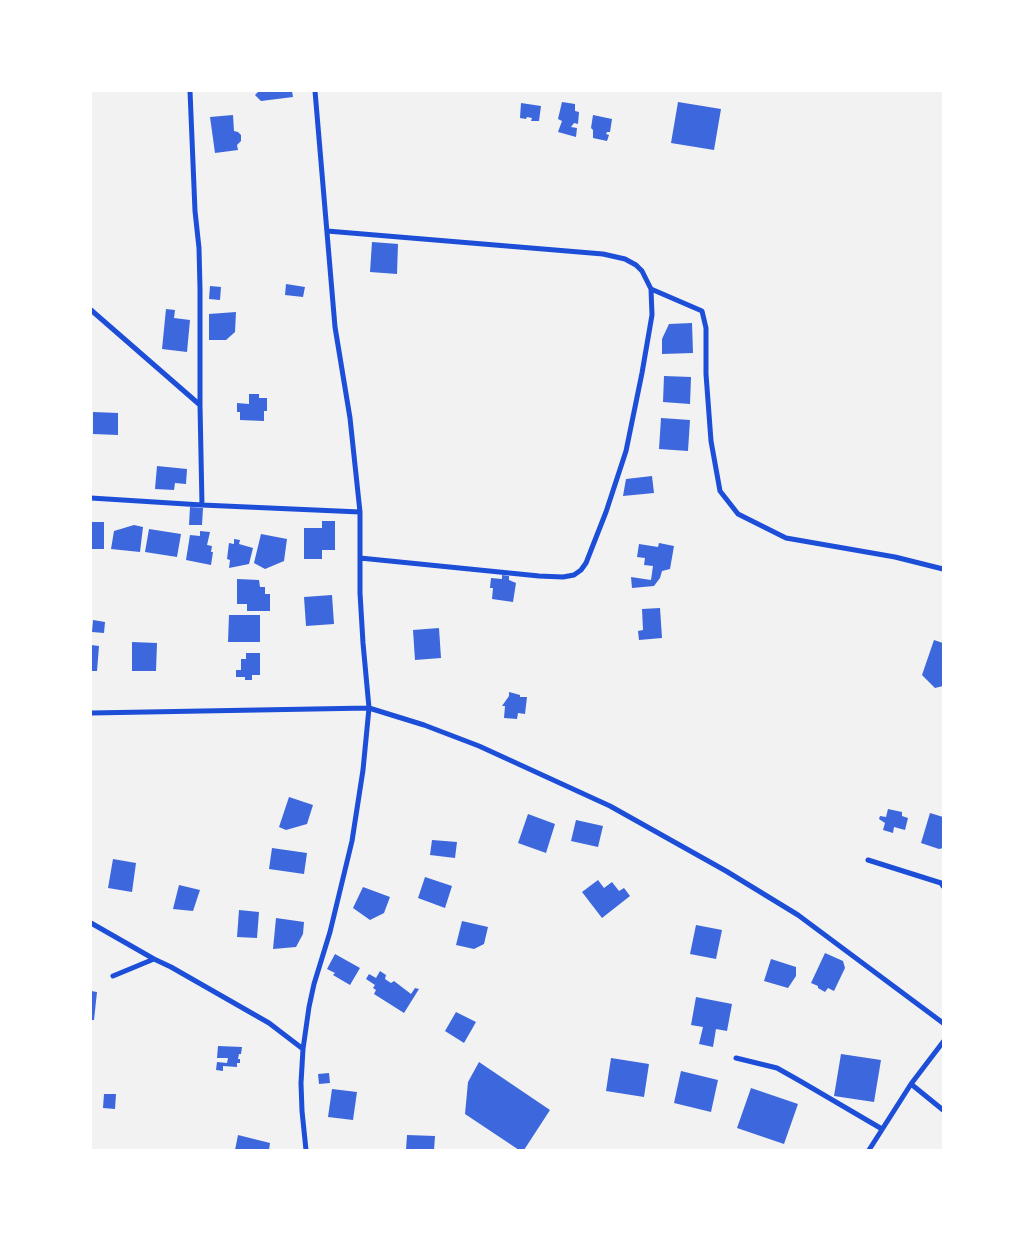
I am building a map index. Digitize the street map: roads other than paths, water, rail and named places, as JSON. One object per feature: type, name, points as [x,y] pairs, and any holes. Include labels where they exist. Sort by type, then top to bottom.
[{"type":"street","points":[[190,91],[194,210],[199,248],[202,505]]},
{"type":"street","points":[[306,1150],[301,1083],[303,1049],[314,984],[330,932],[352,841],[363,770],[369,708],[360,593],[360,512],[350,418],[335,327],[315,91]]},
{"type":"street","points":[[327,232],[603,254],[625,259],[636,265],[642,271],[651,289],[652,315],[626,451],[599,529],[586,563],[581,570],[574,575],[563,577],[540,576],[360,558]]},
{"type":"street","points":[[651,289],[702,311],[706,328],[706,374],[711,441],[720,492],[738,514],[786,538],[895,557],[943,569]]},
{"type":"street","points":[[91,310],[200,405]]},
{"type":"street","points":[[91,498],[360,512]]},
{"type":"street","points":[[91,713],[369,708],[424,725],[479,746],[610,806],[726,871],[798,915],[943,1023]]},
{"type":"street","points":[[868,860],[941,882],[943,886]]},
{"type":"street","points":[[91,923],[269,1023],[303,1049]]},
{"type":"street","points":[[113,976],[154,960]]},
{"type":"street","points":[[869,1150],[911,1084],[943,1042]]},
{"type":"street","points":[[736,1058],[777,1068],[882,1129]]},
{"type":"street","points":[[911,1084],[943,1110]]}]
